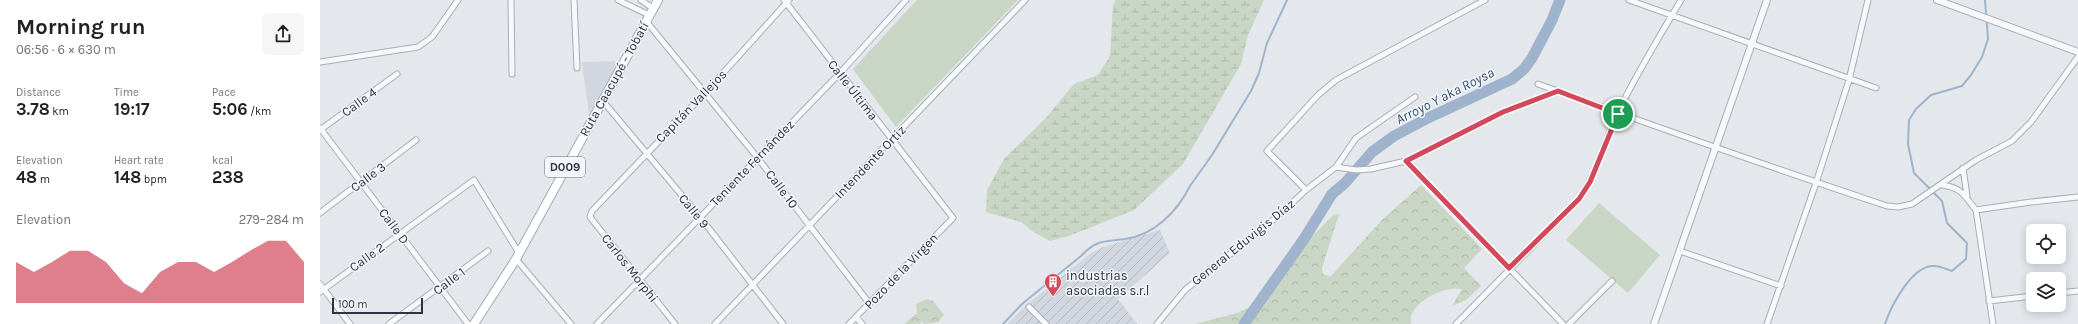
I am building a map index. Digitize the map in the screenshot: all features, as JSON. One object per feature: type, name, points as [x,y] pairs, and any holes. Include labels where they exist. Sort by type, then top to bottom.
[{"type":"main road","name":"Ruta Caacupé - Tobatí","points":[[474,324],[518,256],[658,0]]},
{"type":"street","points":[[320,62],[418,47],[432,37],[458,0]]},
{"type":"street","points":[[511,0],[512,74]]},
{"type":"street","points":[[574,0],[577,68]]},
{"type":"street","points":[[618,0],[650,15]]},
{"type":"street","points":[[641,0],[650,15]]},
{"type":"street","name":"Teniente Fernández","points":[[597,324],[757,157],[840,73],[906,0]]},
{"type":"street","name":"Intendente Ortiz","points":[[715,324],[1025,0]]},
{"type":"street","points":[[1306,190],[1267,151],[1318,95],[1336,80],[1485,0]]},
{"type":"street","points":[[1629,0],[1849,80],[1876,88]]},
{"type":"street","points":[[1456,324],[1509,268],[1579,199],[1590,182],[1618,114],[1645,58],[1681,0]]},
{"type":"street","points":[[1654,324],[1767,0]]},
{"type":"street","points":[[1767,324],[1816,183],[1849,80],[1868,0]]},
{"type":"street","points":[[1937,0],[2078,52]]},
{"type":"street","name":"Calle Última","points":[[786,1],[953,218]]},
{"type":"street","name":"Capitán Vallejos","points":[[592,211],[705,93],[786,1]]},
{"type":"street","name":"Calle 10","points":[[650,15],[705,93],[757,157],[869,303]]},
{"type":"street","points":[[1538,84],[1618,114],[1816,183],[1887,206],[1898,207],[1912,204],[1926,196],[1963,168],[1985,154],[2012,141],[2031,122],[2078,57]]},
{"type":"street","points":[[2069,68],[2078,67]]},
{"type":"street","name":"Calle 4","points":[[320,129],[397,74]]},
{"type":"street","points":[[1336,168],[1371,169],[1406,161],[1503,112],[1558,91]]},
{"type":"street","points":[[1336,168],[1356,138],[1416,96]]},
{"type":"street","name":"Calle 9","points":[[602,100],[700,217],[783,324]]},
{"type":"street","name":"Calle D","points":[[320,129],[400,233],[439,288],[468,324]]},
{"type":"street","name":"Calle 3","points":[[320,213],[416,140]]},
{"type":"street","points":[[1406,161],[1563,324]]},
{"type":"street","name":"General Eduvigis Díaz","points":[[1157,324],[1185,290],[1278,216],[1306,190],[1336,168]]},
{"type":"street","points":[[1963,168],[1967,196]]},
{"type":"street","name":"Calle 2","points":[[322,290],[474,180],[518,256]]},
{"type":"street","points":[[1942,185],[1957,188],[1967,196],[1976,210],[1993,324]]},
{"type":"street","points":[[1976,210],[2078,197]]},
{"type":"street","name":"Carlos Morphi","points":[[592,211],[590,216],[675,324]]},
{"type":"street","name":"Pozo de la Virgen","points":[[849,324],[953,218]]},
{"type":"street","name":"Calle 1","points":[[389,324],[488,251]]},
{"type":"street","points":[[1680,251],[1781,286]]},
{"type":"street","points":[[518,256],[571,324]]},
{"type":"street","points":[[1569,324],[1612,281]]},
{"type":"street","points":[[320,284],[322,290],[350,324]]},
{"type":"street","points":[[2066,292],[2078,291]]},
{"type":"street","points":[[1989,301],[2026,297]]},
{"type":"street","points":[[1029,307],[1046,324]]},
{"type":"street","points":[[856,317],[862,324]]},
{"type":"shaded area","points":[[620,61],[589,115],[582,62]]},
{"type":"shaded area","points":[[1160,230],[1170,253],[1118,299],[1137,324],[1007,324],[1025,306],[1091,253],[1103,247]]},
{"type":"green space","points":[[917,0],[1018,0],[896,127],[853,69]]},
{"type":"green space","points":[[1116,0],[1264,0],[1248,35],[1241,64],[1183,164],[1134,210],[1069,236],[1050,241],[1032,231],[1021,222],[986,212],[987,190],[1004,159],[1046,118],[1074,84],[1098,75],[1110,56],[1113,5]]},
{"type":"green space","points":[[1421,185],[1482,249],[1464,268],[1481,286],[1466,300],[1452,306],[1462,289],[1455,288],[1437,293],[1429,297],[1415,309],[1411,316],[1411,324],[1195,324],[1237,313],[1249,308],[1267,295],[1299,250],[1333,215],[1339,214],[1322,268],[1323,274],[1330,277],[1382,220]]},
{"type":"green space","points":[[1599,203],[1660,255],[1628,293],[1566,240]]},
{"type":"green space","points":[[927,299],[933,301],[944,315],[938,322],[925,324],[920,321],[921,324],[904,324],[917,313],[916,304]]},
{"type":"waterway","points":[[1003,324],[1022,304],[1096,244],[1106,241],[1136,237],[1146,233],[1164,221],[1185,196],[1251,91],[1259,73],[1267,43],[1287,0]]},
{"type":"waterway","name":"Arroyo Y aka Roysa","points":[[1244,324],[1304,239],[1332,194],[1345,183],[1372,152],[1394,136],[1428,118],[1512,79],[1524,69],[1532,58],[1552,20],[1560,0]]},
{"type":"waterway","points":[[1885,324],[1897,297],[1910,279],[1918,272],[1926,267],[1934,266],[1952,271],[1966,259],[1967,243],[1947,223],[1942,201],[1914,173],[1908,144],[1909,120],[1916,109],[1931,95],[1962,86],[1971,75],[1982,57],[1988,39],[1985,0]]},
{"type":"place","name":"industrias asociadas s.r.l","points":[[1053,297]]},
{"type":"route","points":[[1558,91],[1618,114],[1590,182],[1579,199],[1509,268],[1406,161],[1503,112],[1558,91]]}]
